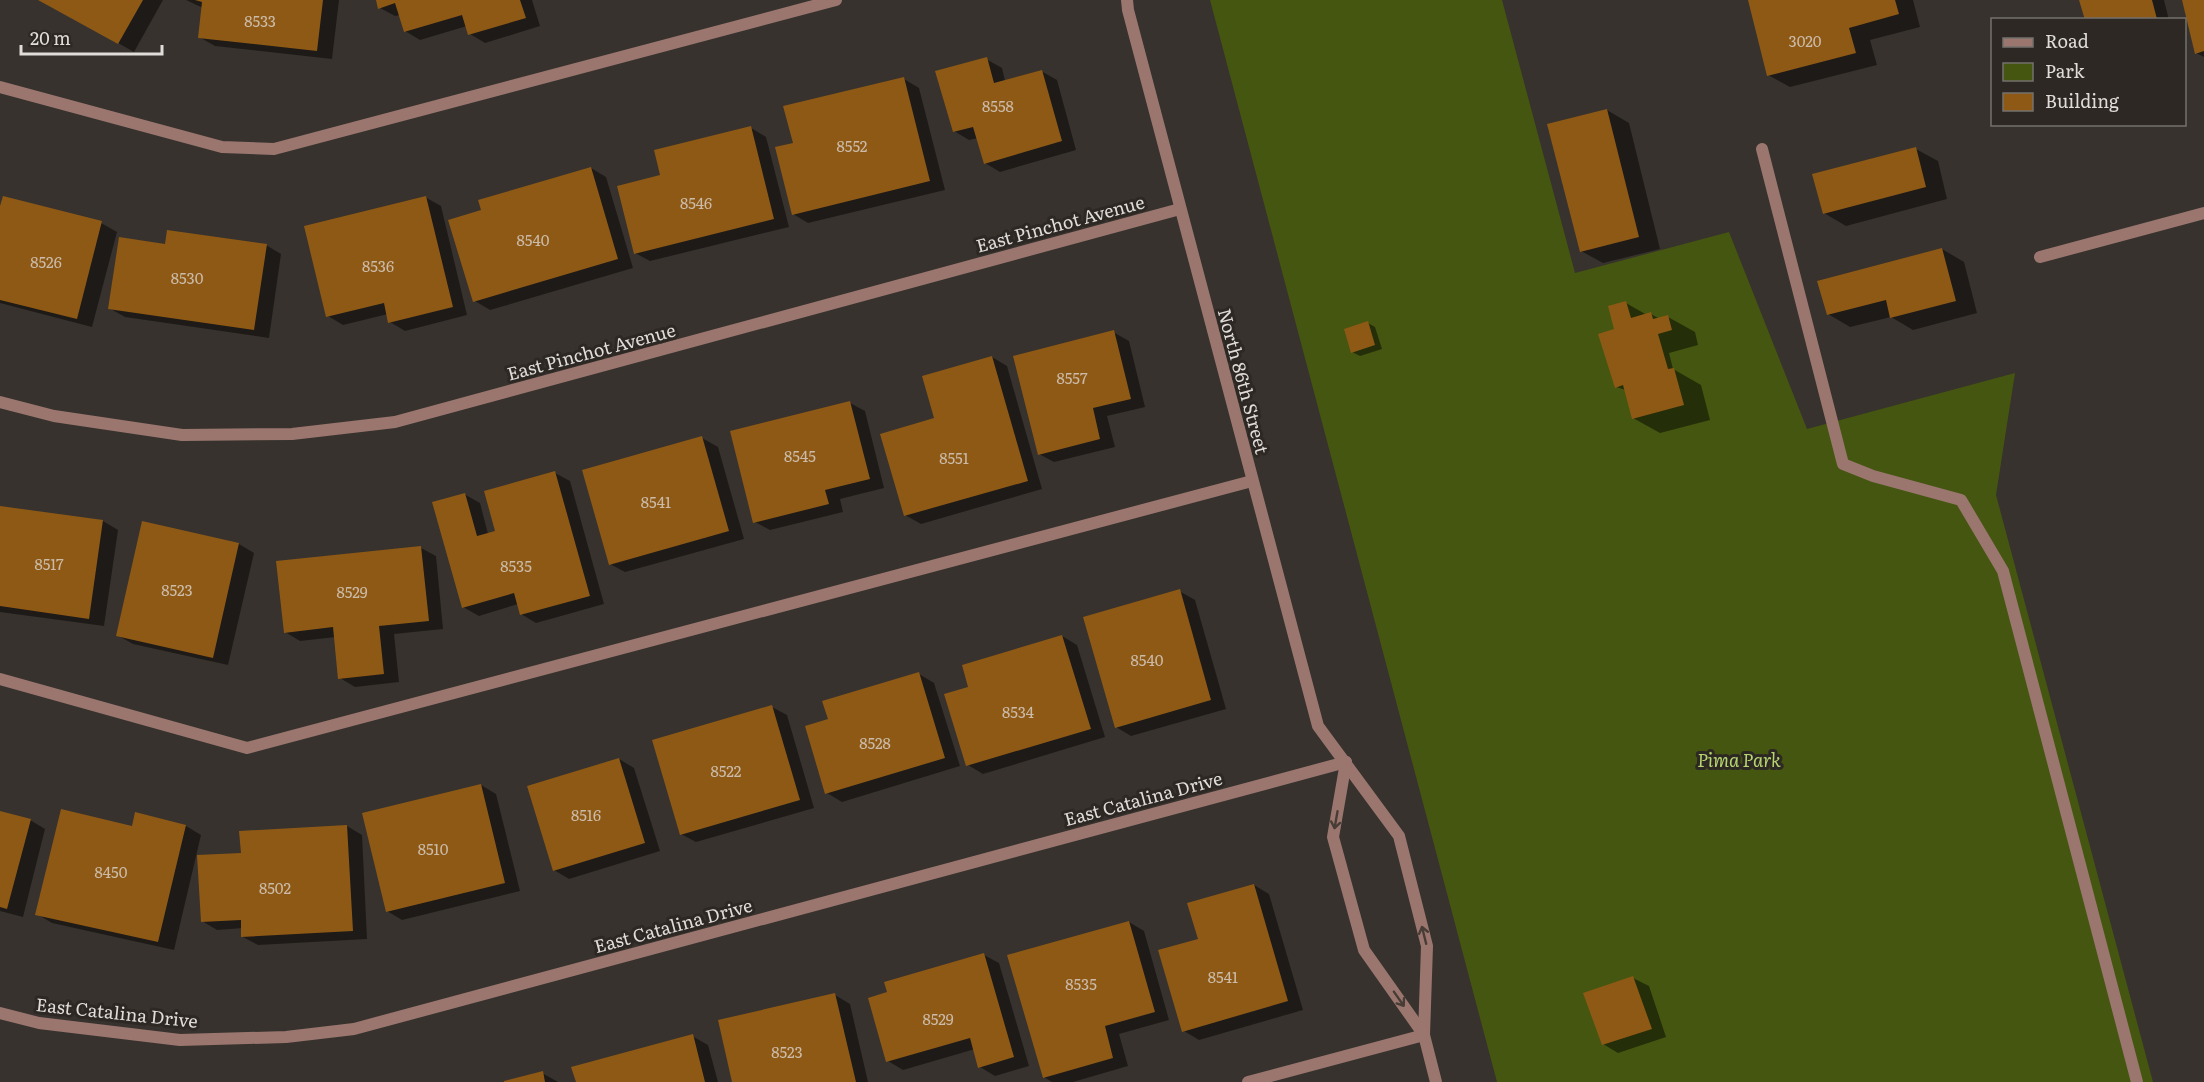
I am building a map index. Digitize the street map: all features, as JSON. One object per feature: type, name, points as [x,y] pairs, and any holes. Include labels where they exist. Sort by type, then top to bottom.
[{"type":"street","points":[[0,87],[222,147],[274,149],[836,0]]},
{"type":"street","name":"North 86th Street","points":[[1127,0],[1180,209],[1318,726],[1399,836],[1427,946],[1424,1035],[1437,1082]]},
{"type":"street","points":[[1762,149],[1843,464],[1873,476],[1961,500],[2003,571],[2137,1082]]},
{"type":"street","name":"East Pinchot Avenue","points":[[0,402],[54,416],[182,435],[292,434],[395,422],[1180,209]]},
{"type":"street","points":[[2040,257],[2204,213]]},
{"type":"street","points":[[0,679],[247,748],[1252,481]]},
{"type":"street","name":"North 86th Street","points":[[1346,762],[1333,837],[1364,950],[1424,1035]]},
{"type":"street","name":"East Catalina Drive","points":[[0,1013],[39,1023],[180,1040],[286,1037],[354,1029],[1346,762]]},
{"type":"street","points":[[1248,1082],[1424,1035]]},
{"type":"green space","name":"Pima Park","points":[[1210,0],[1502,0],[1575,273],[1729,232],[1807,429],[2015,373],[1996,495],[2153,1082],[1497,1082]]},
{"type":"building","points":[[38,0],[143,0],[118,44]]},
{"type":"building","points":[[195,0],[323,0],[317,51],[198,38],[202,2]]},
{"type":"building","points":[[376,0],[520,0],[526,18],[468,35],[462,15],[404,32],[395,3],[378,9]]},
{"type":"building","points":[[1748,0],[1895,0],[1899,14],[1849,28],[1856,53],[1767,76]]},
{"type":"building","points":[[2079,0],[2152,0],[2157,18],[2084,18]]},
{"type":"building","points":[[2182,0],[2204,0],[2204,51],[2195,54]]},
{"type":"building","points":[[987,57],[994,83],[1042,70],[1062,141],[984,164],[973,127],[953,132],[935,71]]},
{"type":"building","points":[[904,77],[930,181],[792,215],[775,147],[793,143],[783,106]]},
{"type":"building","points":[[1607,109],[1639,237],[1580,252],[1547,124]]},
{"type":"building","points":[[751,126],[774,219],[634,254],[617,186],[660,175],[654,150]]},
{"type":"building","points":[[1916,147],[1926,187],[1823,214],[1812,174]]},
{"type":"building","points":[[591,167],[618,259],[473,302],[448,220],[481,210],[478,200]]},
{"type":"building","points":[[3,196],[102,221],[77,319],[0,300],[0,206]]},
{"type":"building","points":[[426,196],[453,307],[388,323],[384,303],[326,317],[304,226]]},
{"type":"building","points":[[167,230],[267,244],[254,330],[108,309],[119,237],[165,244]]},
{"type":"building","points":[[1942,248],[1956,301],[1890,318],[1886,300],[1827,315],[1817,281]]},
{"type":"building","points":[[1626,301],[1631,318],[1651,312],[1653,319],[1668,315],[1672,330],[1658,334],[1668,369],[1674,368],[1684,405],[1632,419],[1623,385],[1615,388],[1598,334],[1614,329],[1608,306]]},
{"type":"building","points":[[1368,321],[1375,345],[1351,353],[1344,329]]},
{"type":"building","points":[[1114,330],[1131,399],[1093,408],[1100,439],[1038,455],[1013,356]]},
{"type":"building","points":[[992,356],[1028,481],[904,516],[880,434],[934,418],[922,376]]},
{"type":"building","points":[[850,401],[870,479],[825,490],[829,504],[753,523],[730,431]]},
{"type":"building","points":[[702,436],[729,531],[609,565],[582,470]]},
{"type":"building","points":[[555,471],[590,596],[520,615],[514,593],[462,608],[432,502],[465,493],[477,536],[495,531],[484,491]]},
{"type":"building","points":[[0,506],[103,520],[89,619],[0,606]]},
{"type":"building","points":[[142,521],[239,543],[213,658],[116,636]]},
{"type":"building","points":[[421,546],[429,621],[379,626],[384,674],[338,679],[333,627],[284,633],[276,561]]},
{"type":"building","points":[[1180,589],[1211,700],[1115,728],[1083,617]]},
{"type":"building","points":[[1062,635],[1091,729],[966,766],[944,694],[968,687],[962,665]]},
{"type":"building","points":[[919,672],[945,758],[825,794],[805,726],[828,719],[822,701]]},
{"type":"building","points":[[772,705],[800,800],[680,835],[652,740]]},
{"type":"building","points":[[619,758],[645,843],[553,871],[527,786]]},
{"type":"building","points":[[481,784],[505,883],[386,912],[362,813]]},
{"type":"building","points":[[61,809],[132,826],[135,812],[186,825],[158,942],[35,915]]},
{"type":"building","points":[[0,811],[31,819],[7,909],[0,907]]},
{"type":"building","points":[[347,825],[353,931],[241,937],[241,920],[201,922],[197,855],[241,853],[239,831]]},
{"type":"building","points":[[1254,884],[1288,1001],[1182,1032],[1158,950],[1198,939],[1187,903]]},
{"type":"building","points":[[1129,921],[1155,1012],[1105,1026],[1113,1058],[1043,1078],[1007,955]]},
{"type":"building","points":[[984,953],[1014,1057],[978,1068],[970,1038],[886,1062],[868,998],[887,992],[884,982]]},
{"type":"building","points":[[1633,976],[1652,1029],[1602,1045],[1583,993]]},
{"type":"building","points":[[835,993],[856,1082],[732,1082],[718,1020]]},
{"type":"building","points":[[693,1034],[705,1082],[576,1082],[571,1067]]},
{"type":"building","points":[[543,1071],[545,1082],[504,1082],[504,1081]]}]
